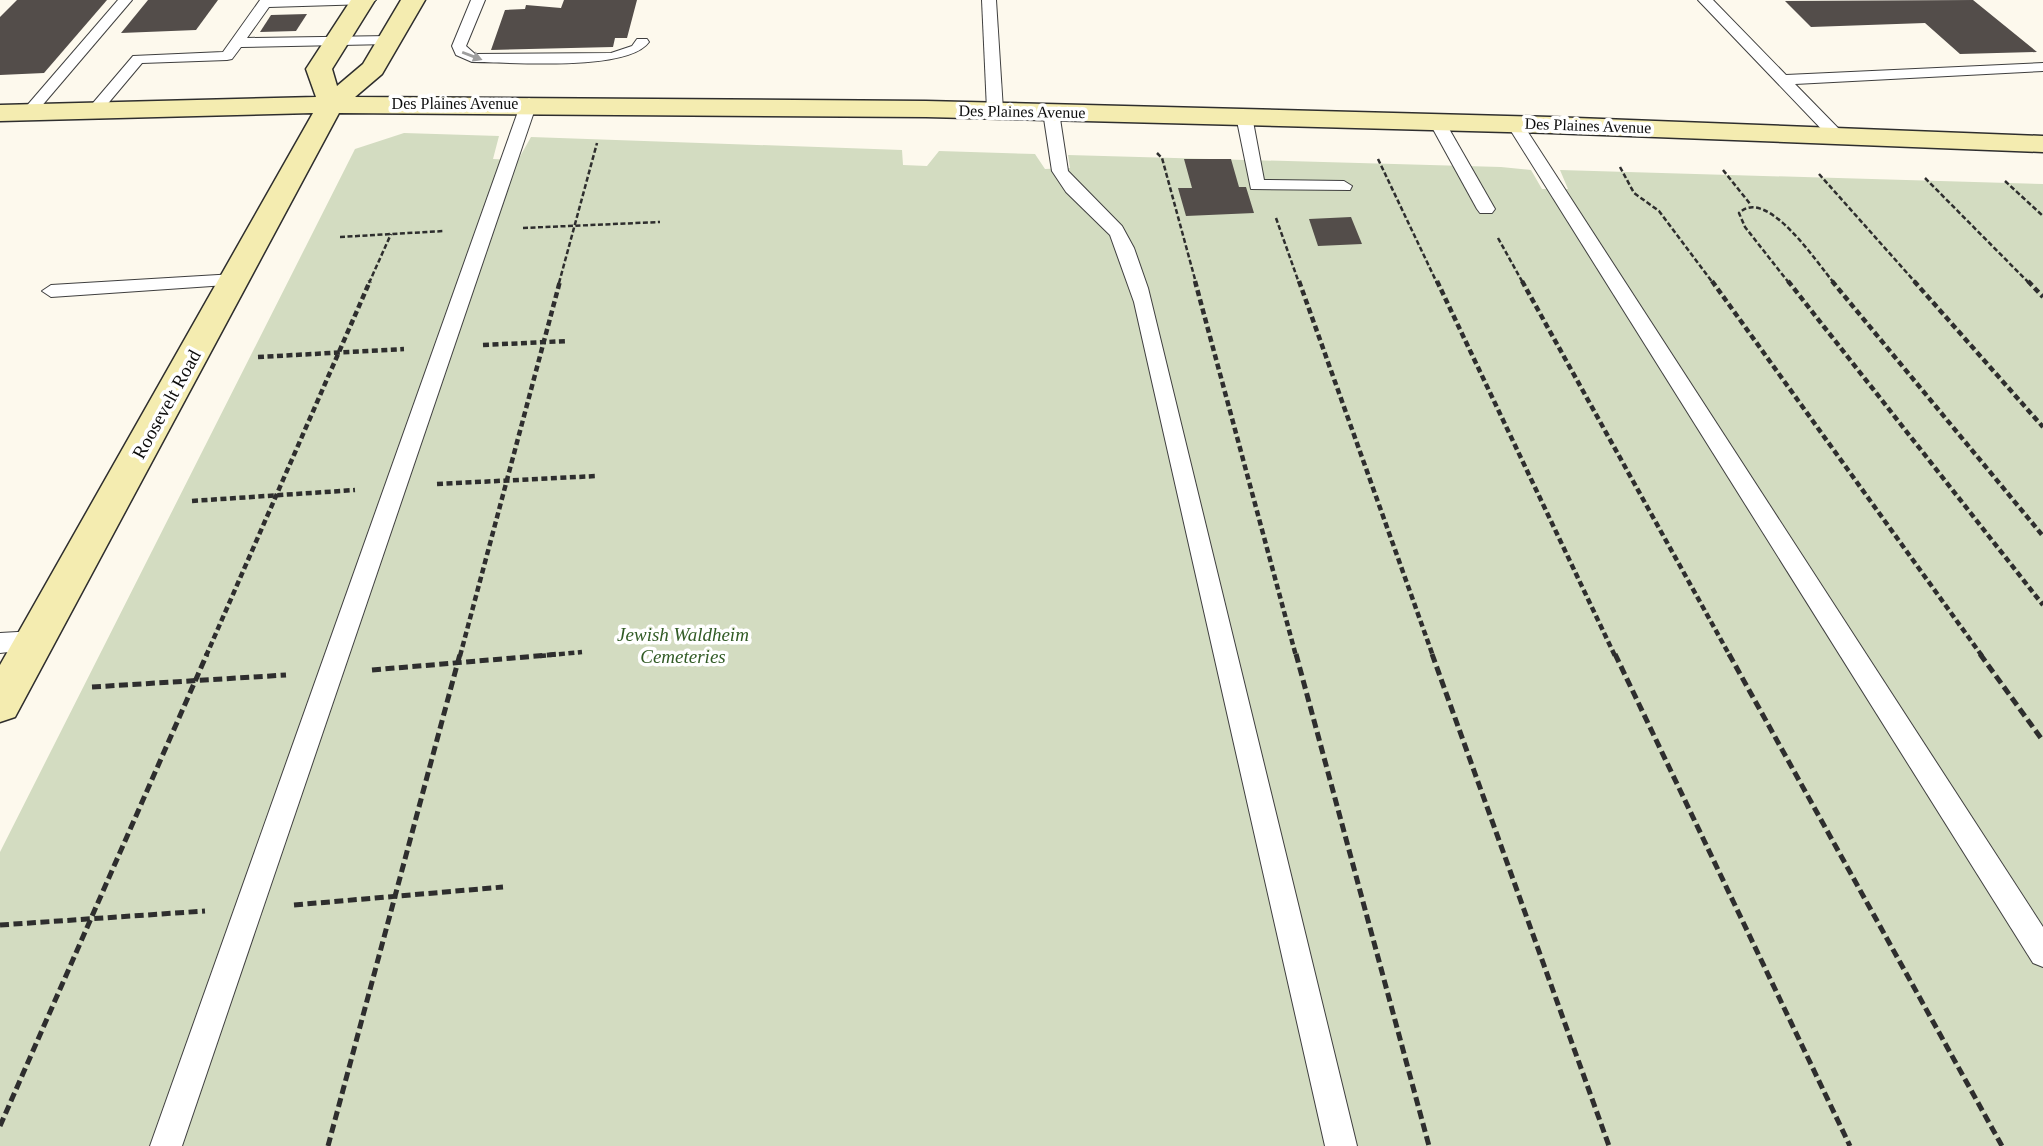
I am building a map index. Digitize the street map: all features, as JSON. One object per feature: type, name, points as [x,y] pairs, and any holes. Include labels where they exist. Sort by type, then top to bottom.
[{"type":"main road","points":[[331,104],[320,69],[363,0]]},
{"type":"main road","name":"Roosevelt Road","points":[[0,704],[18,642],[235,280],[331,104],[373,69],[413,0]]},
{"type":"main road","name":"Des Plaines Avenue","points":[[0,113],[331,104],[528,103],[995,110],[1514,122],[2043,144]]},
{"type":"lane","points":[[29,112],[125,0]]},
{"type":"lane","points":[[94,110],[138,59],[227,56],[265,3],[369,0]]},
{"type":"lane","points":[[478,0],[459,47],[461,52],[472,58],[612,57],[638,49],[642,42]]},
{"type":"lane","points":[[989,0],[995,110]]},
{"type":"lane","points":[[1705,0],[1835,134]]},
{"type":"lane","points":[[237,43],[390,40]]},
{"type":"lane","points":[[1782,80],[2043,67]]},
{"type":"lane","points":[[166,1146],[528,103]]},
{"type":"lane","points":[[1051,112],[1059,169],[1118,232],[1126,250],[1154,344],[1341,1146]]},
{"type":"lane","points":[[1244,116],[1258,185],[1344,186]]},
{"type":"lane","points":[[1436,120],[1486,209]]},
{"type":"lane","points":[[1514,122],[2043,953]]},
{"type":"lane","points":[[51,291],[235,280]]},
{"type":"path","points":[[328,1146],[600,136]]},
{"type":"path","points":[[1157,153],[1162,158],[1429,1146]]},
{"type":"path","points":[[1378,159],[1850,1146]]},
{"type":"path","points":[[1620,167],[1634,193],[1659,211],[1693,255],[2043,741]]},
{"type":"path","points":[[1723,170],[1751,205],[1772,212],[1789,229],[2043,536]]},
{"type":"path","points":[[1819,174],[2043,427]]},
{"type":"path","points":[[1924,177],[2043,297]]},
{"type":"path","points":[[2004,180],[2043,216]]},
{"type":"path","points":[[1267,185],[1286,251],[1609,1146]]},
{"type":"path","points":[[1751,205],[1739,213],[1745,227],[2043,605]]},
{"type":"path","points":[[1486,209],[1492,226],[2002,1146]]},
{"type":"path","points":[[0,1126],[391,234]]},
{"type":"green space","name":"Jewish Waldheim Cemeteries","points":[[404,133],[499,136],[493,159],[518,160],[531,137],[902,150],[903,165],[927,166],[939,151],[1035,154],[1045,169],[1070,168],[1068,155],[1501,167],[1531,170],[1542,189],[1568,189],[1560,170],[2043,184],[2043,1146],[0,1146],[0,852],[355,149]]},
{"type":"building","points":[[17,0],[107,0],[44,73],[0,75],[0,17]]},
{"type":"building","points":[[148,0],[218,0],[196,30],[121,33]]},
{"type":"building","points":[[564,0],[637,0],[627,38],[615,38],[613,47],[491,50],[505,10],[525,9],[526,5],[561,8]]},
{"type":"building","points":[[1973,0],[2037,52],[1960,54],[1925,23],[1811,27],[1785,1]]},
{"type":"building","points":[[307,14],[296,31],[260,32],[271,15]]},
{"type":"building","points":[[1184,159],[1231,159],[1239,187],[1246,187],[1254,213],[1186,216],[1178,188],[1192,188]]},
{"type":"building","points":[[1351,217],[1362,244],[1318,246],[1309,219]]}]
